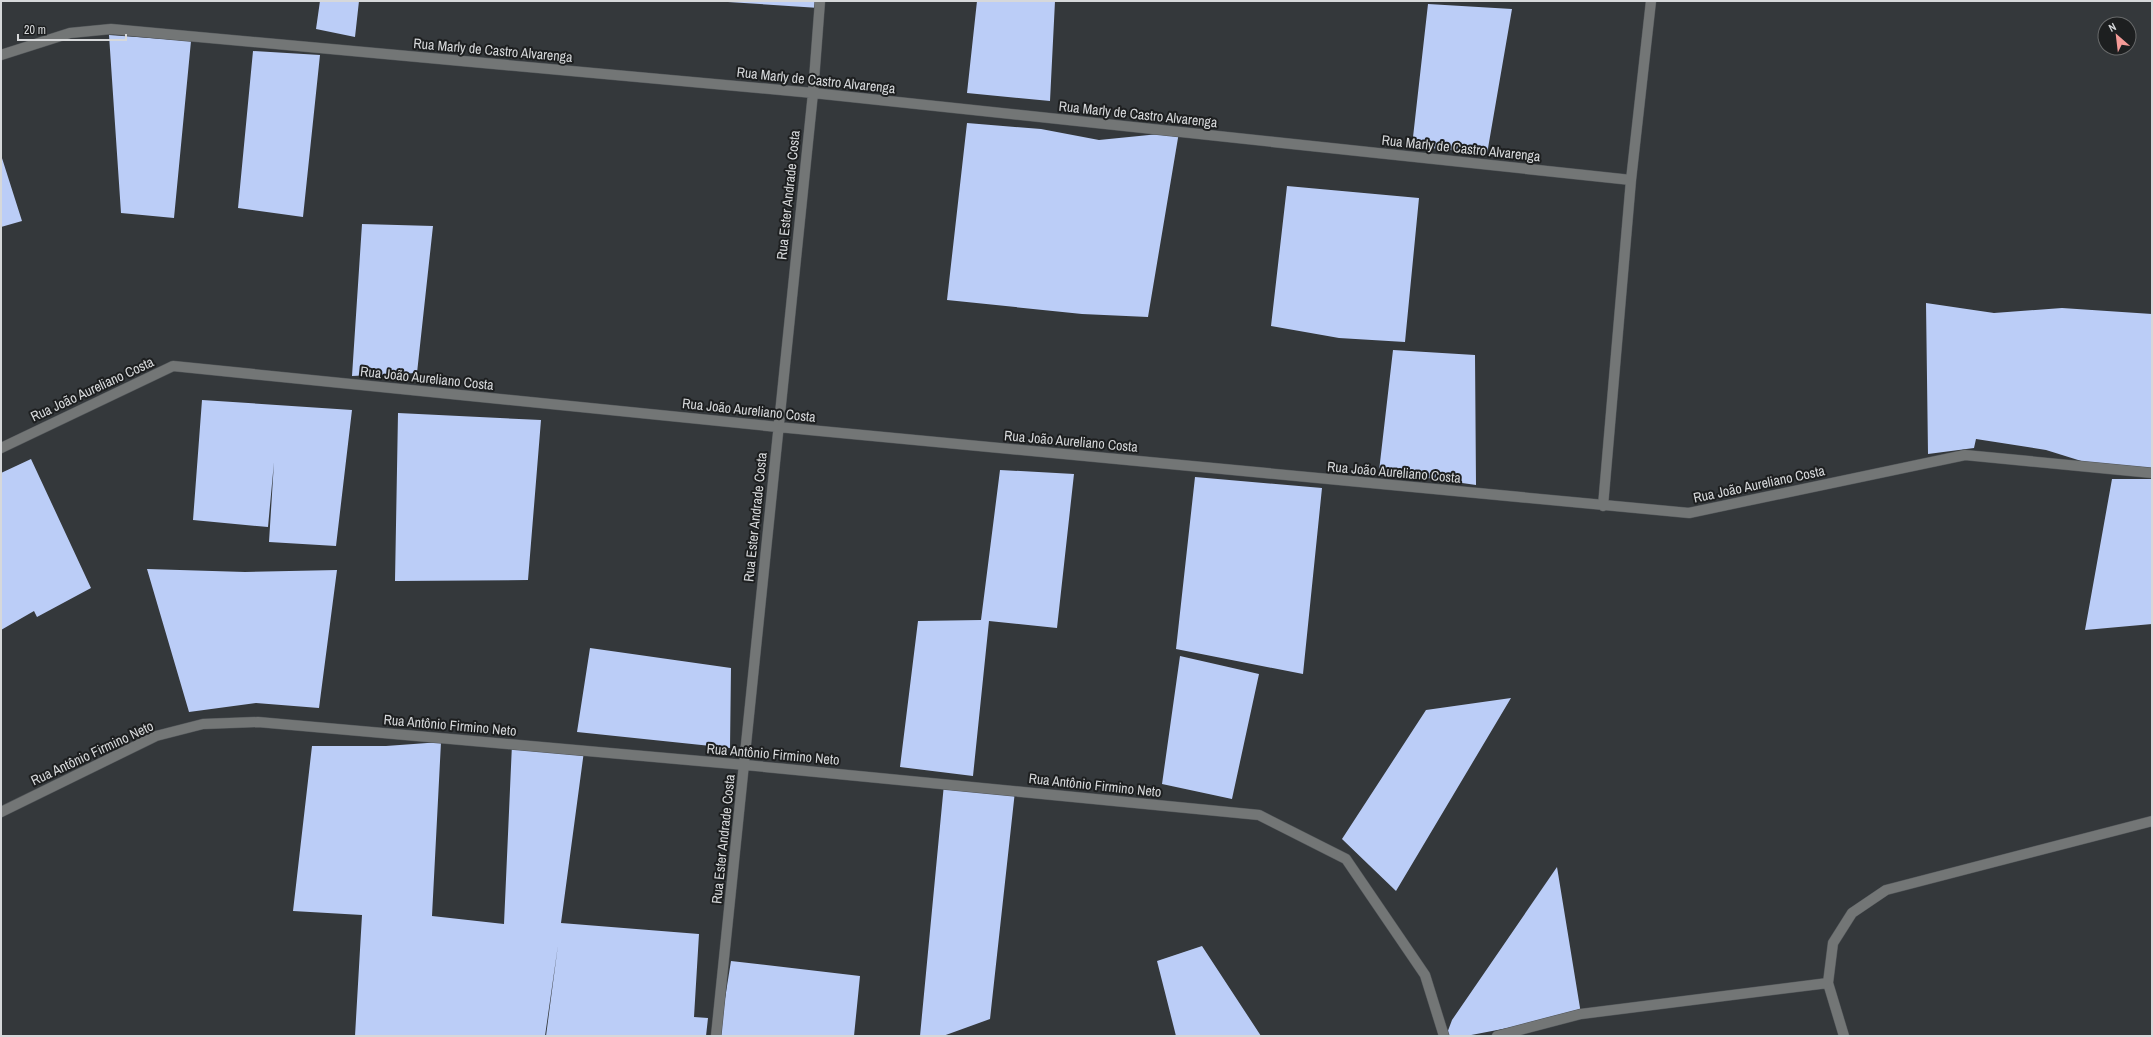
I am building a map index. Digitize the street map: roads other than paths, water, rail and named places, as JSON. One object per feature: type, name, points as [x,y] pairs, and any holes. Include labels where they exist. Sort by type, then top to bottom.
[{"type":"street","name":"Rua Ester Andrade Costa","points":[[716,1036],[813,93],[820,1]]},
{"type":"street","points":[[1603,506],[1631,180],[1650,1]]},
{"type":"street","name":"Rua Marly de Castro Alvarenga","points":[[1,55],[70,33],[111,29],[813,93],[1631,180]]},
{"type":"street","name":"Rua João Aureliano Costa","points":[[1,448],[173,366],[778,428],[1688,513],[1965,455],[2152,473]]},
{"type":"street","name":"Rua Antônio Firmino Neto","points":[[1,812],[156,736],[203,724],[258,722],[745,765],[1259,815],[1346,859],[1425,975],[1444,1036]]},
{"type":"street","points":[[1844,1036],[1828,984],[1833,943],[1852,913],[1886,890],[2152,821]]},
{"type":"street","points":[[1497,1036],[1581,1014],[1828,984]]}]
